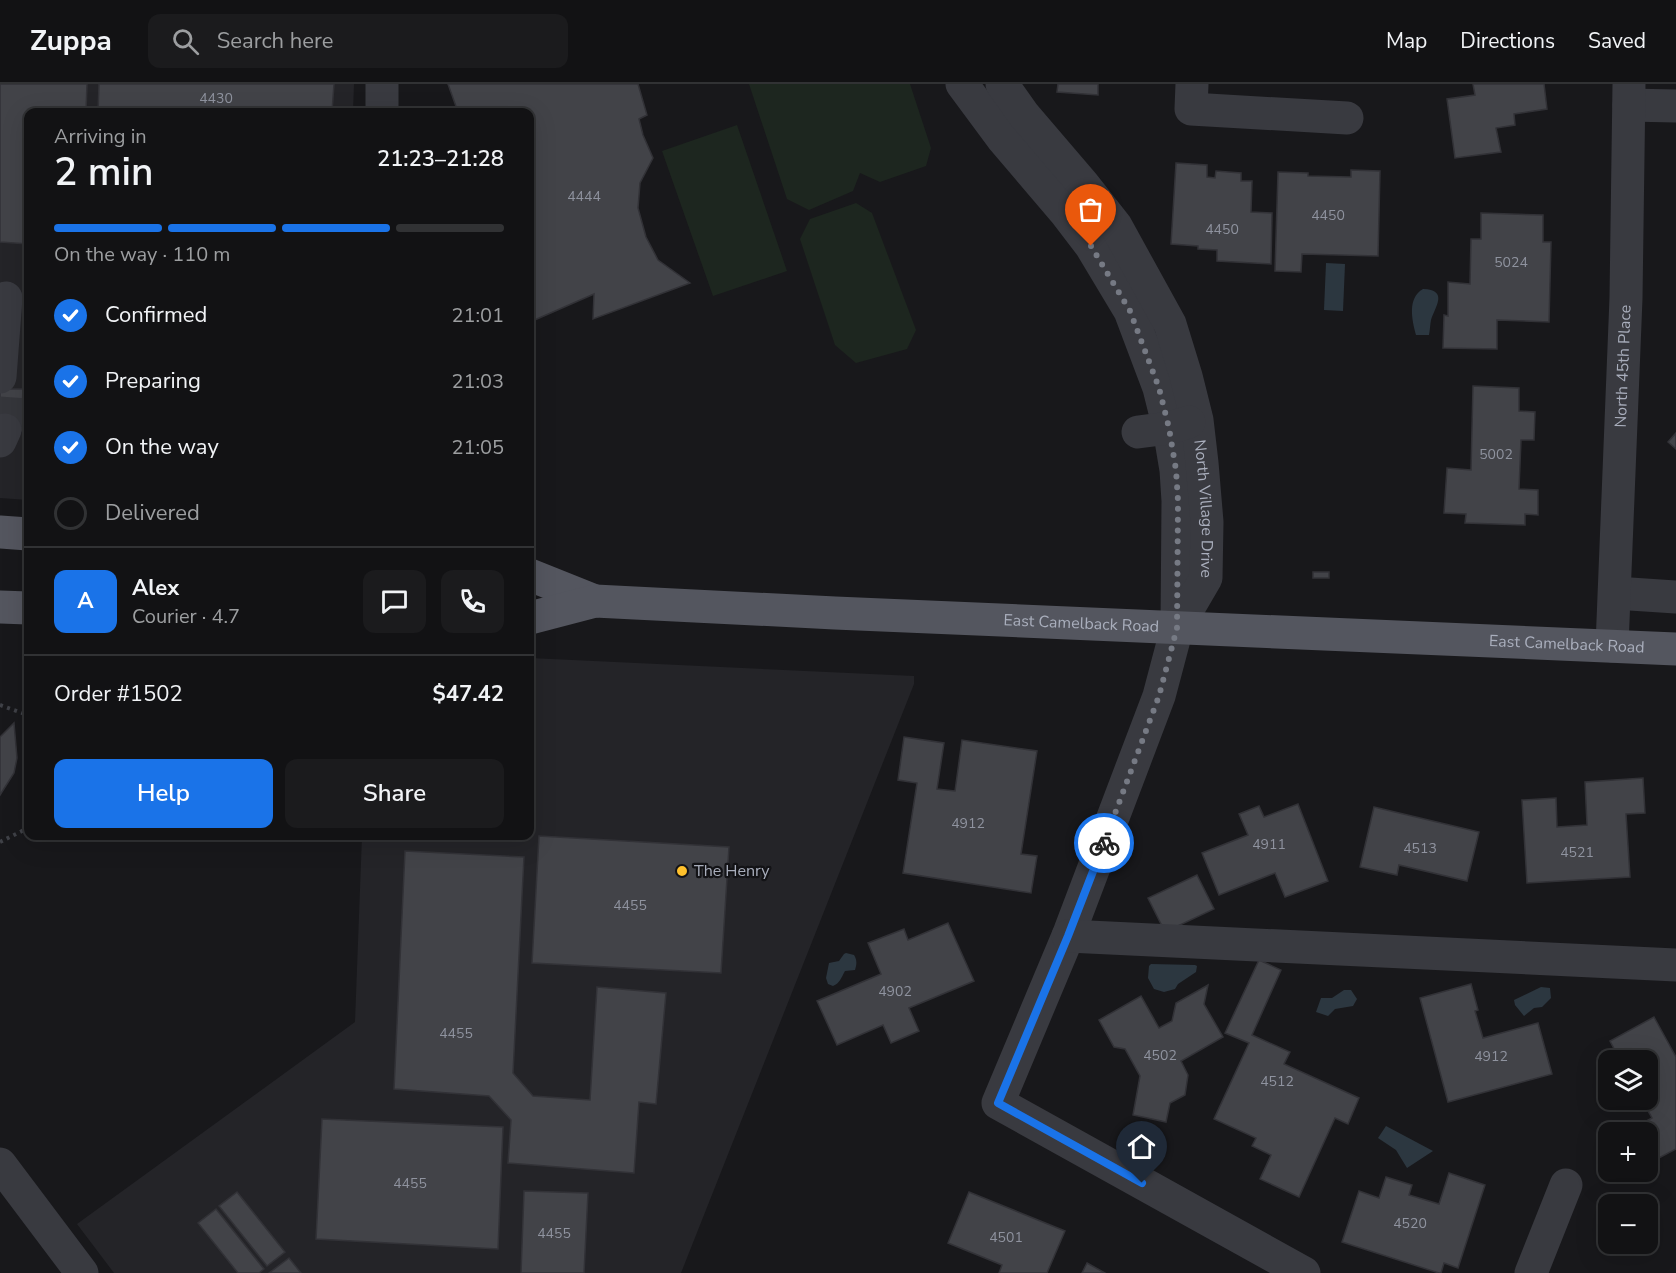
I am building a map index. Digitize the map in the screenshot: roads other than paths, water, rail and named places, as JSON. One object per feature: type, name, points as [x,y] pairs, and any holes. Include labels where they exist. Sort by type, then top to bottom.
[{"type":"main road","points":[[0,532],[24,534]]},
{"type":"main road","name":"East Camelback Road","points":[[534,577],[595,601]]},
{"type":"main road","name":"East Camelback Road","points":[[534,617],[595,601],[1676,649]]},
{"type":"main road","points":[[0,607],[24,609]]},
{"type":"street","points":[[382,84],[382,108]]},
{"type":"street","name":"North Village Drive","points":[[962,84],[1002,138],[1091,246],[1130,311],[1159,388],[1176,470],[1178,501],[1177,628],[1159,696],[1068,936],[998,1103],[1304,1273]]},
{"type":"street","name":"North Village Drive","points":[[1002,84],[1024,115],[1116,226],[1170,324],[1186,375],[1168,427]]},
{"type":"street","points":[[1192,84],[1191,109],[1347,118]]},
{"type":"street","points":[[1629,95],[1676,106]]},
{"type":"street","name":"North 45th Place","points":[[1612,646],[1626,298],[1629,95]]},
{"type":"street","points":[[3,381],[6,298]]},
{"type":"street","points":[[1615,593],[1676,597]]},
{"type":"street","points":[[1068,936],[1676,965]]},
{"type":"street","points":[[0,1164],[82,1273]]},
{"type":"street","points":[[1531,1273],[1566,1185]]},
{"type":"tunnel","points":[[5,430],[8,389]]},
{"type":"place","name":"The Henry","points":[[682,871]]}]
